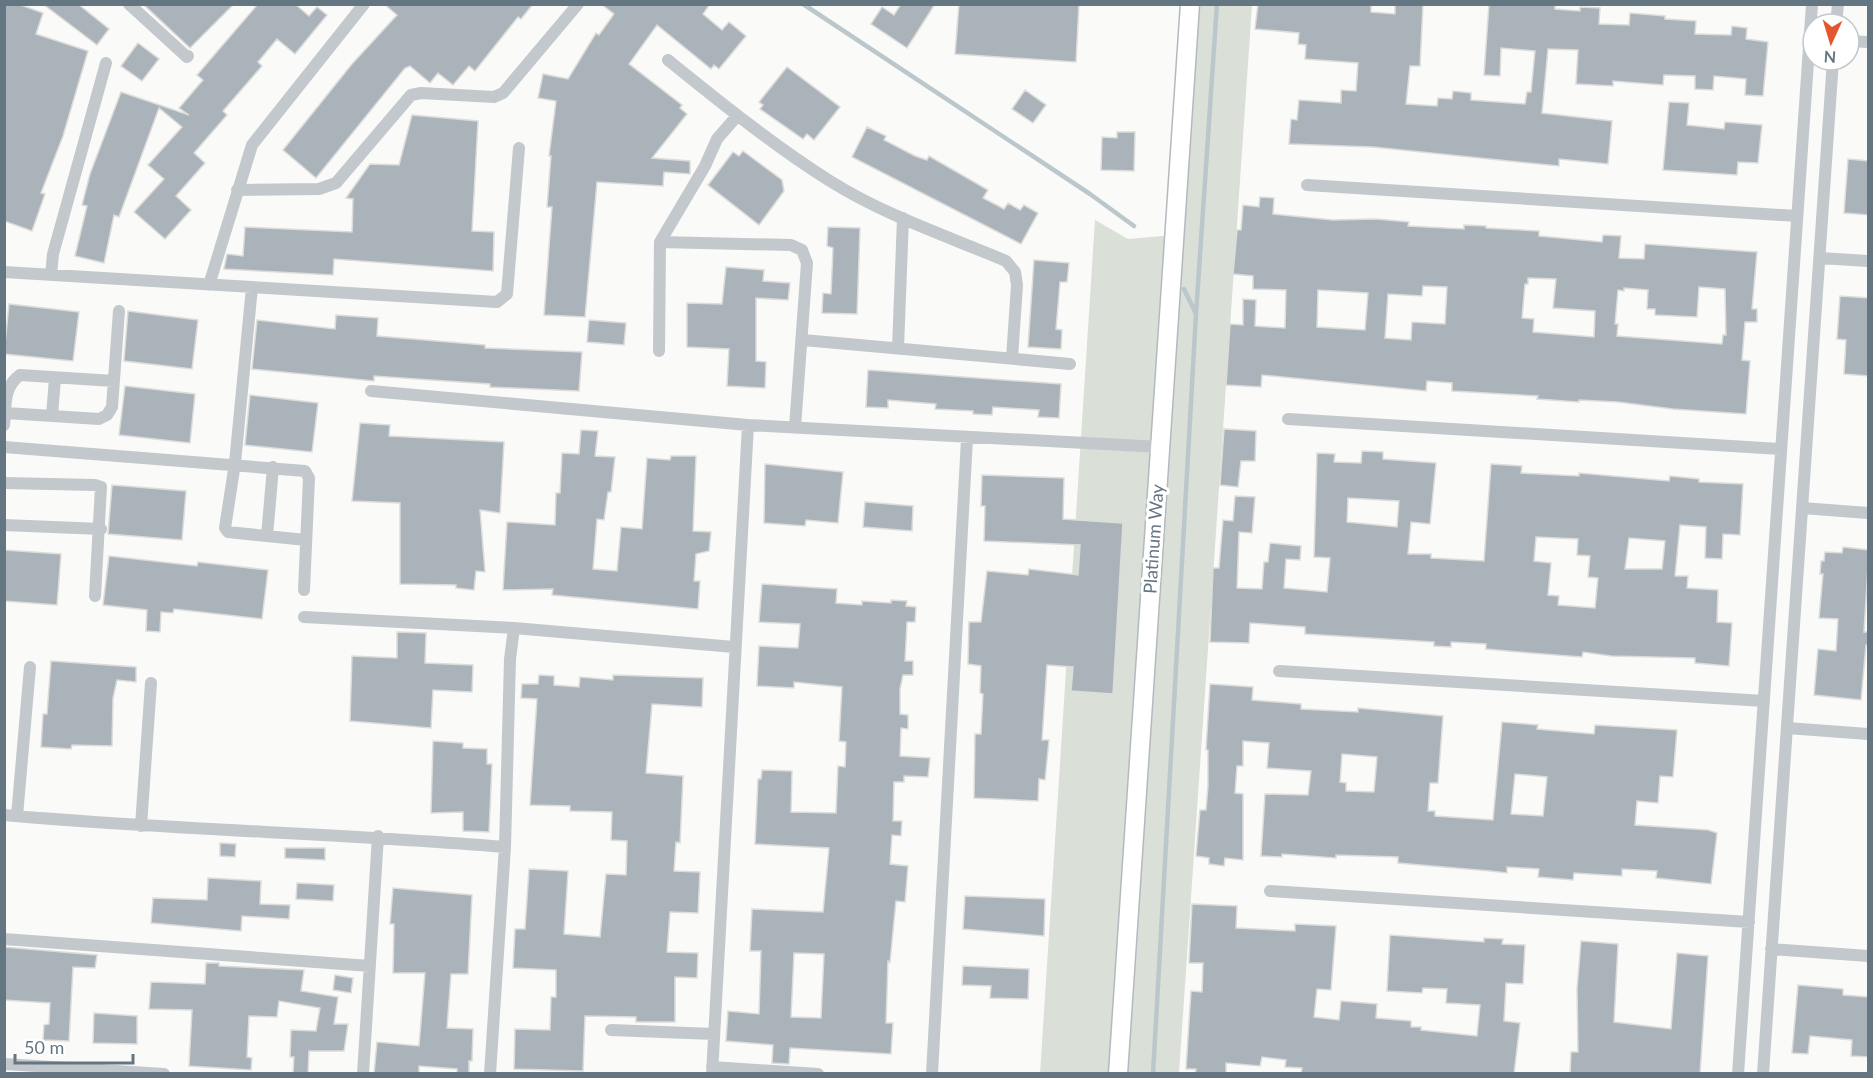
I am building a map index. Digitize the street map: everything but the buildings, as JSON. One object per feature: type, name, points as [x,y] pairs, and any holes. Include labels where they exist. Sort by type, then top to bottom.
[{"type":"street","points":[[129,4],[188,56]]},
{"type":"street","points":[[209,285],[252,145],[364,4]]},
{"type":"street","points":[[237,190],[319,189],[336,183],[411,95],[421,93],[494,97],[502,93],[578,4]]},
{"type":"street","name":"Platinum Way","points":[[1118,1074],[1190,4]]},
{"type":"street","points":[[1738,1074],[1812,4]]},
{"type":"street","points":[[668,60],[737,116],[831,182],[903,218],[1006,261],[1015,272],[1017,285],[1012,358]]},
{"type":"street","points":[[51,275],[53,254],[106,63]]},
{"type":"street","points":[[1763,1074],[1832,72]]},
{"type":"street","points":[[658,351],[660,242],[705,166],[717,139],[737,116]]},
{"type":"street","points":[[4,272],[497,302],[507,294],[519,148]]},
{"type":"street","points":[[1307,185],[1797,216]]},
{"type":"street","points":[[898,348],[903,218]]},
{"type":"street","points":[[660,242],[791,246],[802,250],[807,263],[795,427]]},
{"type":"street","points":[[1820,258],[1869,261]]},
{"type":"street","points":[[252,287],[235,463],[226,530],[306,540]]},
{"type":"street","points":[[114,381],[20,375],[12,381],[7,390],[5,419],[52,416],[99,419],[107,416],[112,407],[114,381],[119,310]]},
{"type":"street","points":[[802,340],[1070,364]]},
{"type":"street","points":[[52,416],[55,378]]},
{"type":"street","points":[[372,391],[748,426],[967,439],[1160,447]]},
{"type":"street","points":[[1288,419],[1781,449]]},
{"type":"street","points":[[748,426],[712,1070],[818,1074]]},
{"type":"street","points":[[932,1074],[967,439]]},
{"type":"street","points":[[4,447],[235,463],[305,471],[308,474],[304,590]]},
{"type":"street","points":[[267,536],[273,467]]},
{"type":"street","points":[[4,483],[101,487],[101,529],[95,596]]},
{"type":"street","points":[[1802,508],[1869,513]]},
{"type":"street","points":[[4,525],[101,529]]},
{"type":"street","points":[[304,617],[514,628],[734,647]]},
{"type":"street","points":[[490,1074],[505,847],[510,659],[514,628]]},
{"type":"street","points":[[30,667],[11,815],[141,826],[378,836],[505,847]]},
{"type":"street","points":[[1279,671],[1764,701]]},
{"type":"street","points":[[141,826],[152,683]]},
{"type":"street","points":[[1787,728],[1869,734]]},
{"type":"street","points":[[363,1074],[378,836]]},
{"type":"street","points":[[1269,891],[1749,922]]},
{"type":"street","points":[[4,939],[370,966]]},
{"type":"street","points":[[1771,949],[1869,956]]},
{"type":"street","points":[[611,1030],[714,1034]]},
{"type":"street","points":[[4,1064],[164,1074]]},
{"type":"shaded area","points":[[1195,5],[1252,5],[1179,1073],[1040,1074],[1095,220],[1128,239],[1185,234],[1188,80]]},
{"type":"waterway","points":[[803,4],[1090,194],[1134,226]]},
{"type":"waterway","points":[[1153,1074],[1196,314],[1217,4]]},
{"type":"waterway","points":[[1184,289],[1196,314]]}]
